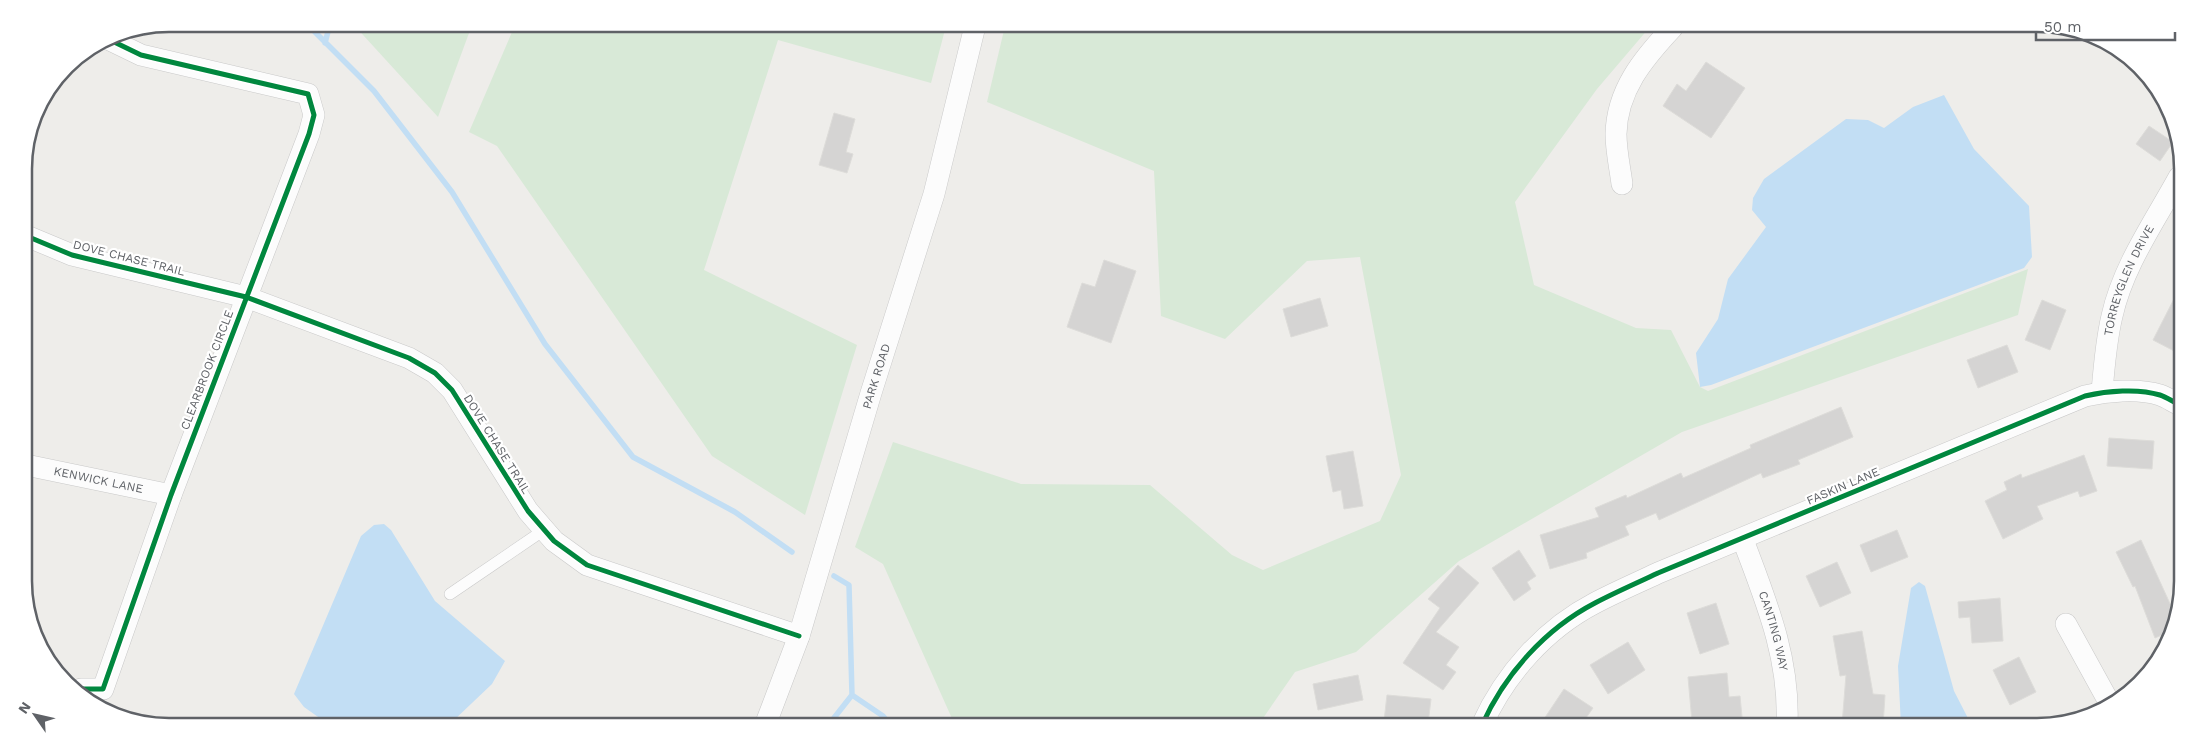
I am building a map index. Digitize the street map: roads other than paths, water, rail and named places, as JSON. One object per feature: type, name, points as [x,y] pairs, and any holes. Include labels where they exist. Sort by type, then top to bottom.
[{"type":"street","name":"PARK ROAD","points":[[768,718],[799,636],[871,393],[934,194],[973,33]]},
{"type":"street","points":[[1622,184],[1616,136],[1622,98],[1629,80],[1668,33]]},
{"type":"street","name":"CLEARBROOK CIRCLE","points":[[87,689],[103,688],[171,495],[309,134],[314,115],[308,94],[142,55],[117,43]]},
{"type":"street","name":"TORREYGLEN DRIVE","points":[[2102,392],[2112,315],[2119,292],[2154,220],[2174,186]]},
{"type":"street","name":"DOVE CHASE TRAIL","points":[[33,239],[72,255],[246,297],[409,358],[435,373],[452,390],[528,511],[554,541],[587,565],[799,636]]},
{"type":"street","name":"FASKIN LANE","points":[[1485,717],[1493,701],[1521,663],[1555,630],[1594,603],[1658,573],[1743,540],[1997,431],[2084,396],[2102,392],[2159,395],[2174,402]]},
{"type":"street","name":"KENWICK LANE","points":[[33,465],[171,495]]},
{"type":"street","name":"CANTING WAY","points":[[1743,540],[1773,619],[1779,643],[1784,668],[1787,717]]},
{"type":"street","points":[[2066,624],[2107,698]]},
{"type":"lane","points":[[450,594],[544,530]]},
{"type":"water","points":[[1944,95],[1974,149],[2029,206],[2032,257],[2024,268],[1711,385],[1700,387],[1696,353],[1718,319],[1728,279],[1766,227],[1752,210],[1753,198],[1764,179],[1846,119],[1868,120],[1884,128],[1913,107]]},
{"type":"water","points":[[384,524],[391,530],[435,601],[505,661],[492,684],[456,718],[319,718],[304,707],[294,694],[361,536],[374,525]]},
{"type":"water","points":[[1919,582],[1925,586],[1954,691],[1967,717],[1901,717],[1898,666],[1911,588]]},
{"type":"waterway","points":[[316,33],[374,91],[452,192],[545,344],[633,457],[735,512],[792,552]]},
{"type":"waterway","points":[[325,43],[328,33]]},
{"type":"waterway","points":[[834,576],[849,585],[852,695],[834,718]]},
{"type":"waterway","points":[[852,695],[884,718]]}]
